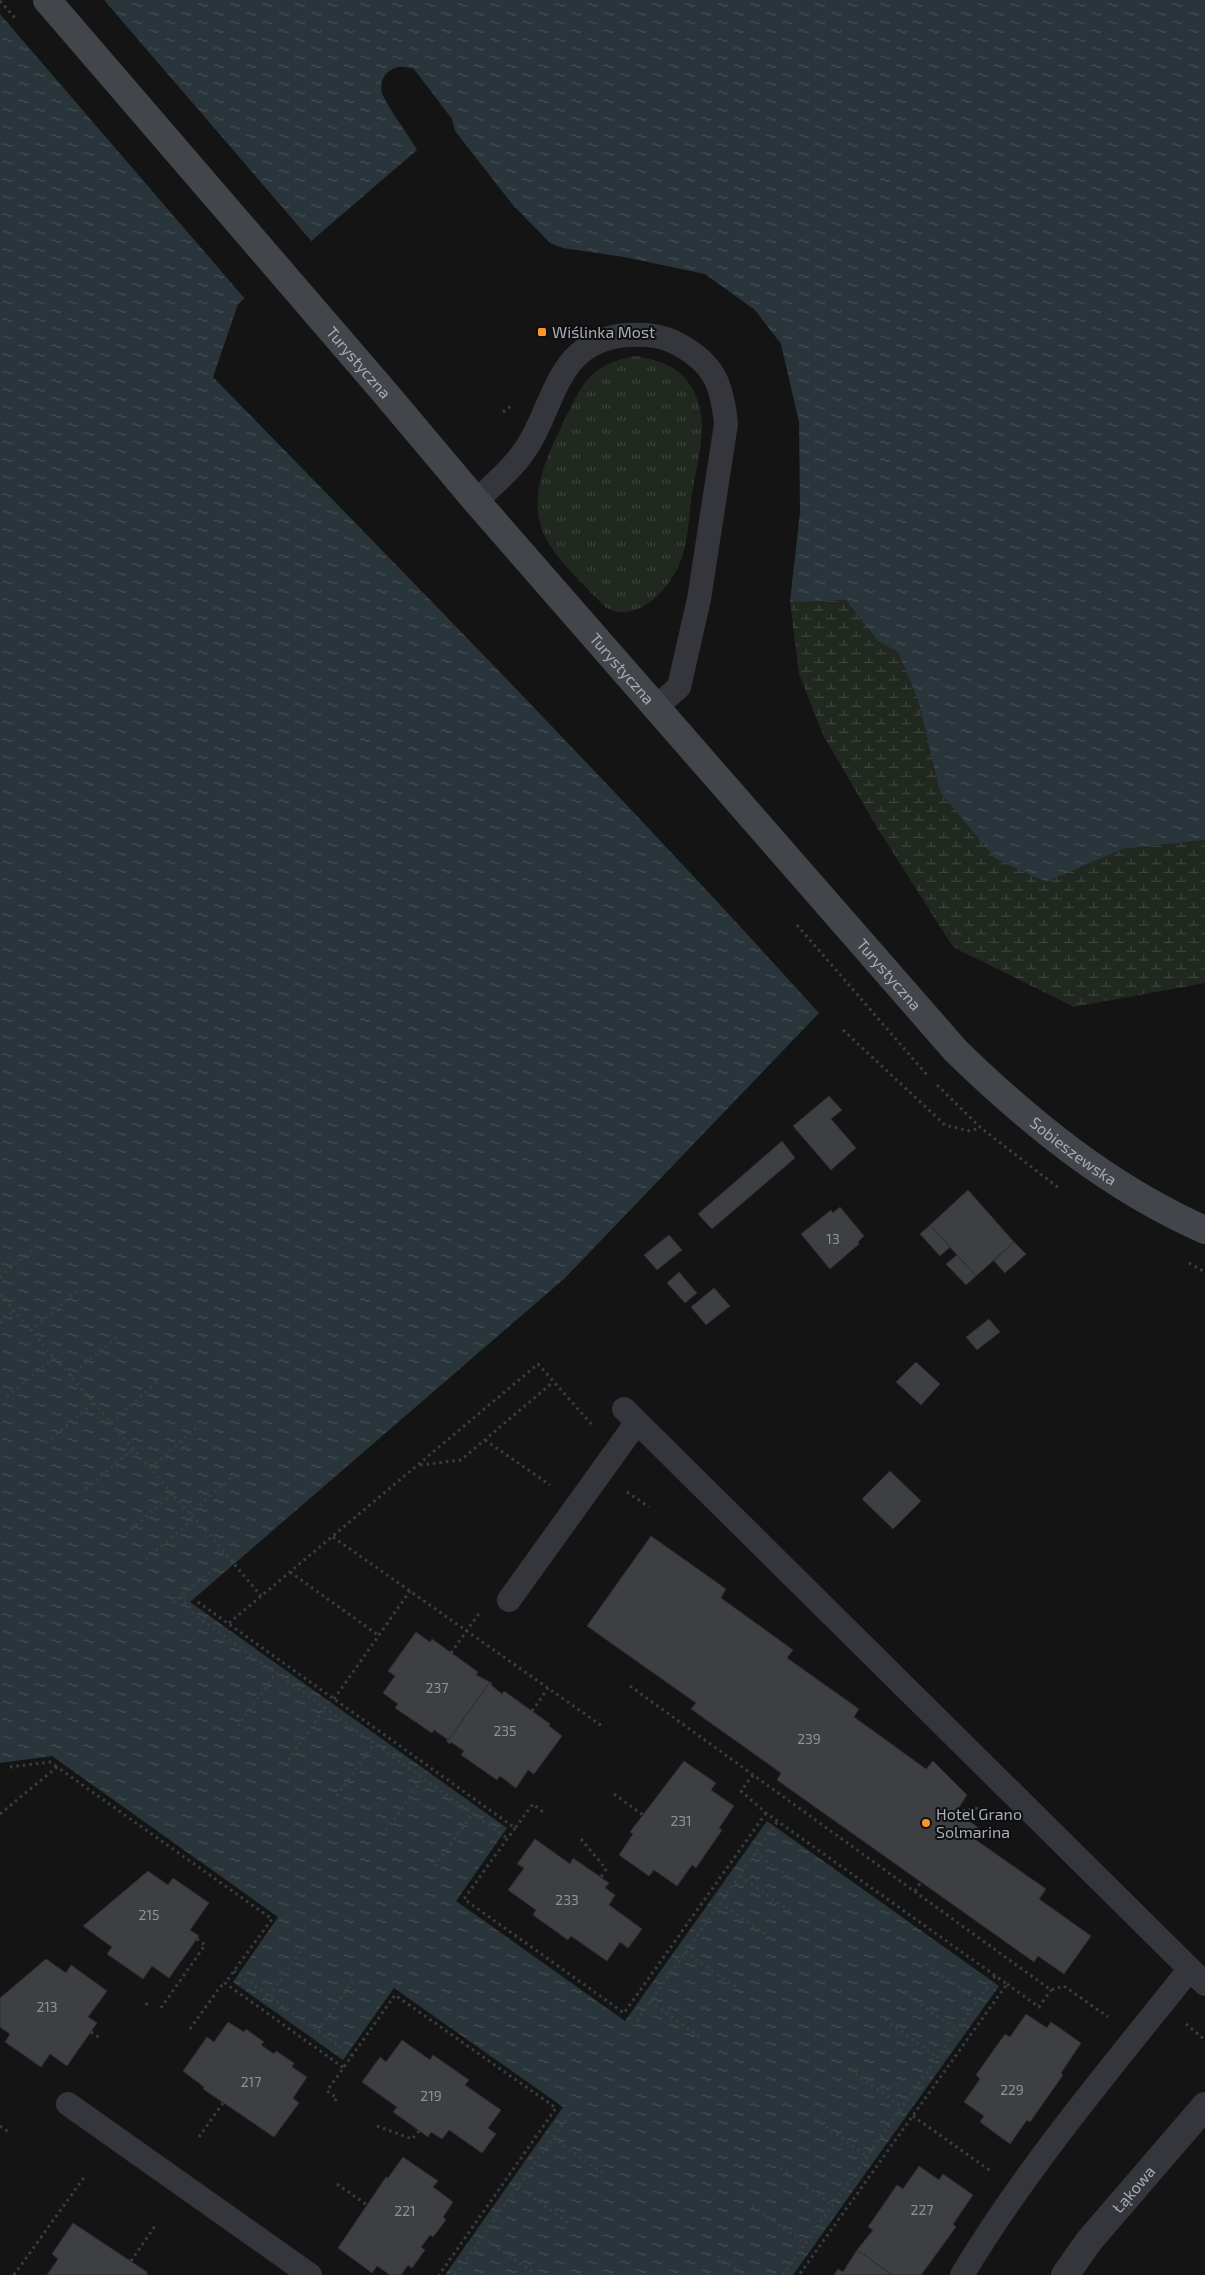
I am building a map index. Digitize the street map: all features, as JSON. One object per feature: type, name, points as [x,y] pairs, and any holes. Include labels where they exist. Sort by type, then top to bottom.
[{"type":"main road","name":"Turystyczna","points":[[47,0],[476,501],[956,1051]]},
{"type":"main road","name":"Sobieszewska","points":[[956,1051],[1003,1096],[1078,1157],[1119,1184],[1180,1219],[1205,1230]]},
{"type":"street","name":"Łąkowa","points":[[1065,2275],[1089,2241],[1205,2106]]},
{"type":"lane","points":[[476,501],[519,458],[538,428],[553,390],[567,365],[588,346],[609,337],[648,334],[666,338],[679,344],[706,363],[717,379],[724,397],[726,424],[699,599],[679,687],[656,707]]},
{"type":"lane","points":[[509,1600],[630,1416],[1197,1977],[1124,2050],[1018,2191],[962,2275]]},
{"type":"lane","points":[[68,2104],[310,2275]]},
{"type":"path","points":[[843,1030],[945,1125],[970,1131],[981,1128]]},
{"type":"path","points":[[0,1277],[38,1245]]},
{"type":"path","points":[[31,1331],[78,1290]]},
{"type":"path","points":[[0,1295],[261,1596]]},
{"type":"path","points":[[0,1323],[14,1311]]},
{"type":"path","points":[[70,1376],[118,1336]]},
{"type":"path","points":[[7,1397],[54,1357]]},
{"type":"path","points":[[229,1623],[420,1465],[538,1364],[597,1430]]},
{"type":"path","points":[[110,1423],[157,1382]]},
{"type":"path","points":[[420,1465],[461,1460],[553,1382]]},
{"type":"path","points":[[46,1443],[93,1403]]},
{"type":"path","points":[[150,1468],[196,1428]]},
{"type":"path","points":[[485,1440],[556,1489]]},
{"type":"path","points":[[86,1489],[133,1448]]},
{"type":"path","points":[[190,1514],[235,1474]]},
{"type":"path","points":[[126,1534],[172,1494]]},
{"type":"path","points":[[146,1559],[193,1519]]},
{"type":"path","points":[[333,1537],[602,1726]]},
{"type":"path","points":[[174,1603],[217,1566]]},
{"type":"path","points":[[290,1572],[378,1635]]},
{"type":"path","points":[[334,1699],[410,1591]]},
{"type":"path","points":[[180,1597],[194,1615],[508,1839]]},
{"type":"path","points":[[198,1602],[515,1828]]},
{"type":"path","points":[[451,1653],[483,1607]]},
{"type":"path","points":[[238,1726],[276,1673]]},
{"type":"path","points":[[630,1686],[1051,1990]]},
{"type":"path","points":[[532,1711],[548,1688]]},
{"type":"path","points":[[288,1760],[325,1708]]},
{"type":"path","points":[[337,1796],[374,1743]]},
{"type":"path","points":[[10,1767],[50,1762],[272,1918],[226,1983],[220,1987],[190,2028]]},
{"type":"path","points":[[0,1814],[57,1767]]},
{"type":"path","points":[[753,1775],[741,1791],[766,1813],[1039,2007],[1051,1990],[1064,1986],[1112,2020]]},
{"type":"path","points":[[386,1830],[423,1778]]},
{"type":"path","points":[[614,1794],[643,1814]]},
{"type":"path","points":[[543,1808],[542,1811],[532,1804],[464,1899],[624,2013],[766,1813]]},
{"type":"path","points":[[956,1812],[980,1807]]},
{"type":"path","points":[[435,1866],[472,1814]]},
{"type":"path","points":[[633,2026],[778,1821]]},
{"type":"path","points":[[581,1839],[606,1869],[601,1877]]},
{"type":"path","points":[[755,1853],[807,1889]]},
{"type":"path","points":[[740,1876],[791,1912]]},
{"type":"path","points":[[915,1892],[921,1882]]},
{"type":"path","points":[[720,1903],[772,1939]]},
{"type":"path","points":[[161,2008],[205,1945],[197,1939]]},
{"type":"path","points":[[269,1996],[305,1945]]},
{"type":"path","points":[[685,1952],[736,1988]]},
{"type":"path","points":[[926,1964],[978,2001]]},
{"type":"path","points":[[234,1971],[352,2056]]},
{"type":"path","points":[[782,2275],[996,1976]]},
{"type":"path","points":[[318,2031],[354,1979]]},
{"type":"path","points":[[226,1983],[344,2068]]},
{"type":"path","points":[[799,2275],[1007,1984]]},
{"type":"path","points":[[905,1993],[957,2030]]},
{"type":"path","points":[[335,2101],[337,2098],[327,2091],[395,1995],[556,2108],[439,2275]]},
{"type":"path","points":[[146,2005],[149,2000]]},
{"type":"path","points":[[650,2001],[702,2038]]},
{"type":"path","points":[[885,2020],[937,2058]]},
{"type":"path","points":[[91,2032],[100,2038]]},
{"type":"path","points":[[850,2070],[902,2107]]},
{"type":"path","points":[[199,2137],[224,2103]]},
{"type":"path","points":[[455,2275],[570,2114]]},
{"type":"path","points":[[913,2116],[995,2174]]},
{"type":"path","points":[[815,2120],[867,2156]]},
{"type":"path","points":[[0,2126],[10,2133]]},
{"type":"path","points":[[376,2126],[412,2139],[419,2131]]},
{"type":"path","points":[[553,2138],[605,2175]]},
{"type":"path","points":[[780,2168],[832,2205]]},
{"type":"path","points":[[14,2275],[85,2176]]},
{"type":"path","points":[[337,2184],[367,2205]]},
{"type":"path","points":[[518,2187],[570,2224]]},
{"type":"path","points":[[752,2206],[805,2243]]},
{"type":"path","points":[[131,2261],[155,2226]]},
{"type":"path","points":[[482,2237],[534,2273]]},
{"type":"path","points":[[718,2256],[746,2275]]},
{"type":"green space","points":[[635,356],[664,364],[678,371],[683,376],[694,392],[698,402],[702,432],[686,543],[676,571],[661,592],[651,601],[629,612],[617,612],[605,607],[555,553],[544,534],[539,519],[539,488],[542,473],[554,443],[584,384],[595,372],[606,365],[617,360]]},
{"type":"green space","points":[[846,600],[878,640],[898,652],[918,700],[940,792],[1046,882],[1123,849],[1205,840],[1205,983],[1074,1007],[953,947],[878,829],[823,735],[799,674],[790,602]]},
{"type":"water","points":[[0,0],[1205,0],[1205,840],[1123,849],[1046,882],[995,858],[940,792],[918,700],[898,652],[878,641],[846,600],[790,602],[800,511],[799,422],[781,344],[755,310],[705,274],[624,257],[563,248],[550,243],[513,205],[455,131],[452,119],[414,69],[407,67],[394,68],[384,76],[381,87],[388,106],[417,150],[238,304],[213,377],[595,772],[819,1013],[565,1278],[190,1602],[507,1828],[456,1901],[625,2021],[767,1821],[999,1986],[793,2275],[445,2275],[563,2107],[394,1988],[343,2060],[233,1982],[278,1917],[52,1756],[0,1763]]},
{"type":"pier","points":[[0,0],[104,0],[313,243],[246,300],[0,14]]},
{"type":"building","points":[[829,1096],[842,1110],[831,1119],[856,1148],[831,1170],[793,1126]]},
{"type":"building","points":[[782,1141],[795,1158],[712,1229],[698,1214]]},
{"type":"building","points":[[968,1190],[1014,1242],[976,1276],[930,1225]]},
{"type":"building","points":[[840,1207],[864,1236],[858,1242],[859,1244],[830,1269],[801,1234],[831,1210],[833,1213]]},
{"type":"building","points":[[930,1225],[950,1247],[940,1256],[920,1234]]},
{"type":"building","points":[[669,1235],[682,1250],[657,1270],[644,1255]]},
{"type":"building","points":[[1014,1242],[1026,1254],[1005,1273],[994,1261]]},
{"type":"building","points":[[957,1255],[976,1276],[966,1285],[946,1264]]},
{"type":"building","points":[[679,1272],[697,1293],[685,1303],[667,1283]]},
{"type":"building","points":[[714,1288],[730,1306],[706,1325],[691,1307]]},
{"type":"building","points":[[989,1319],[1000,1332],[977,1350],[966,1337]]},
{"type":"building","points":[[916,1362],[940,1384],[921,1405],[896,1382]]},
{"type":"building","points":[[890,1471],[921,1501],[893,1529],[862,1499]]},
{"type":"building","points":[[651,1536],[726,1589],[721,1598],[793,1650],[787,1658],[859,1709],[854,1717],[926,1769],[933,1761],[967,1795],[956,1812],[983,1831],[976,1840],[1046,1889],[1039,1899],[1091,1936],[1064,1974],[1038,1956],[1034,1962],[777,1780],[781,1773],[691,1709],[696,1703],[587,1626]]},
{"type":"building","points":[[416,1632],[430,1642],[432,1639],[478,1672],[476,1675],[490,1682],[447,1742],[447,1739],[434,1730],[432,1733],[395,1708],[398,1704],[383,1693],[395,1676],[388,1671]]},
{"type":"building","points":[[490,1682],[502,1694],[504,1691],[550,1724],[549,1726],[562,1736],[534,1774],[528,1770],[516,1788],[500,1776],[497,1780],[461,1755],[464,1751],[451,1742],[450,1744],[447,1742]]},
{"type":"building","points":[[684,1761],[716,1783],[711,1790],[734,1806],[719,1828],[722,1830],[696,1868],[692,1865],[677,1886],[654,1870],[649,1876],[619,1855],[633,1834],[630,1832]]},
{"type":"building","points":[[535,1839],[570,1864],[573,1858],[609,1883],[605,1888],[615,1895],[609,1905],[642,1929],[628,1948],[620,1942],[607,1961],[571,1936],[568,1940],[533,1915],[536,1910],[508,1890],[524,1868],[517,1864]]},
{"type":"building","points":[[148,1871],[168,1885],[173,1878],[209,1903],[190,1930],[199,1936],[169,1978],[152,1966],[143,1979],[107,1954],[112,1947],[83,1926]]},
{"type":"building","points":[[46,1959],[66,1973],[71,1965],[107,1991],[88,2017],[97,2023],[67,2066],[50,2054],[41,2067],[5,2042],[10,2034],[0,2027],[0,1998]]},
{"type":"building","points":[[1026,2014],[1047,2028],[1051,2022],[1081,2043],[1061,2073],[1063,2075],[1030,2122],[1027,2120],[1010,2144],[980,2122],[984,2116],[964,2102],[980,2079],[976,2075],[1005,2034],[1010,2037]]},
{"type":"building","points":[[228,2022],[244,2032],[246,2029],[264,2042],[261,2045],[274,2054],[276,2051],[294,2063],[292,2067],[307,2077],[293,2098],[299,2103],[274,2137],[203,2089],[204,2087],[183,2071],[207,2037],[214,2042]]},
{"type":"building","points":[[402,2040],[430,2060],[433,2055],[469,2080],[465,2085],[501,2110],[488,2128],[496,2134],[482,2153],[449,2130],[442,2139],[431,2132],[428,2137],[393,2112],[397,2107],[362,2082],[380,2057],[386,2062]]},
{"type":"building","points":[[403,2157],[438,2181],[433,2187],[453,2202],[443,2217],[446,2220],[433,2237],[430,2235],[421,2247],[425,2250],[412,2268],[408,2265],[401,2275],[390,2275],[377,2266],[372,2273],[338,2248],[386,2177],[388,2178]]},
{"type":"building","points":[[919,2166],[939,2180],[943,2174],[973,2195],[953,2224],[956,2227],[921,2275],[892,2275],[857,2250],[873,2230],[868,2227],[897,2185],[903,2189]]},
{"type":"building","points":[[73,2223],[147,2272],[147,2275],[47,2275],[58,2259],[52,2254]]},
{"type":"building","points":[[857,2250],[892,2275],[834,2275],[838,2269],[843,2272]]},
{"type":"place","name":"Wiślinka Most","points":[[542,332]]},
{"type":"place","name":"Hotel Grano Solmarina","points":[[926,1823]]}]
